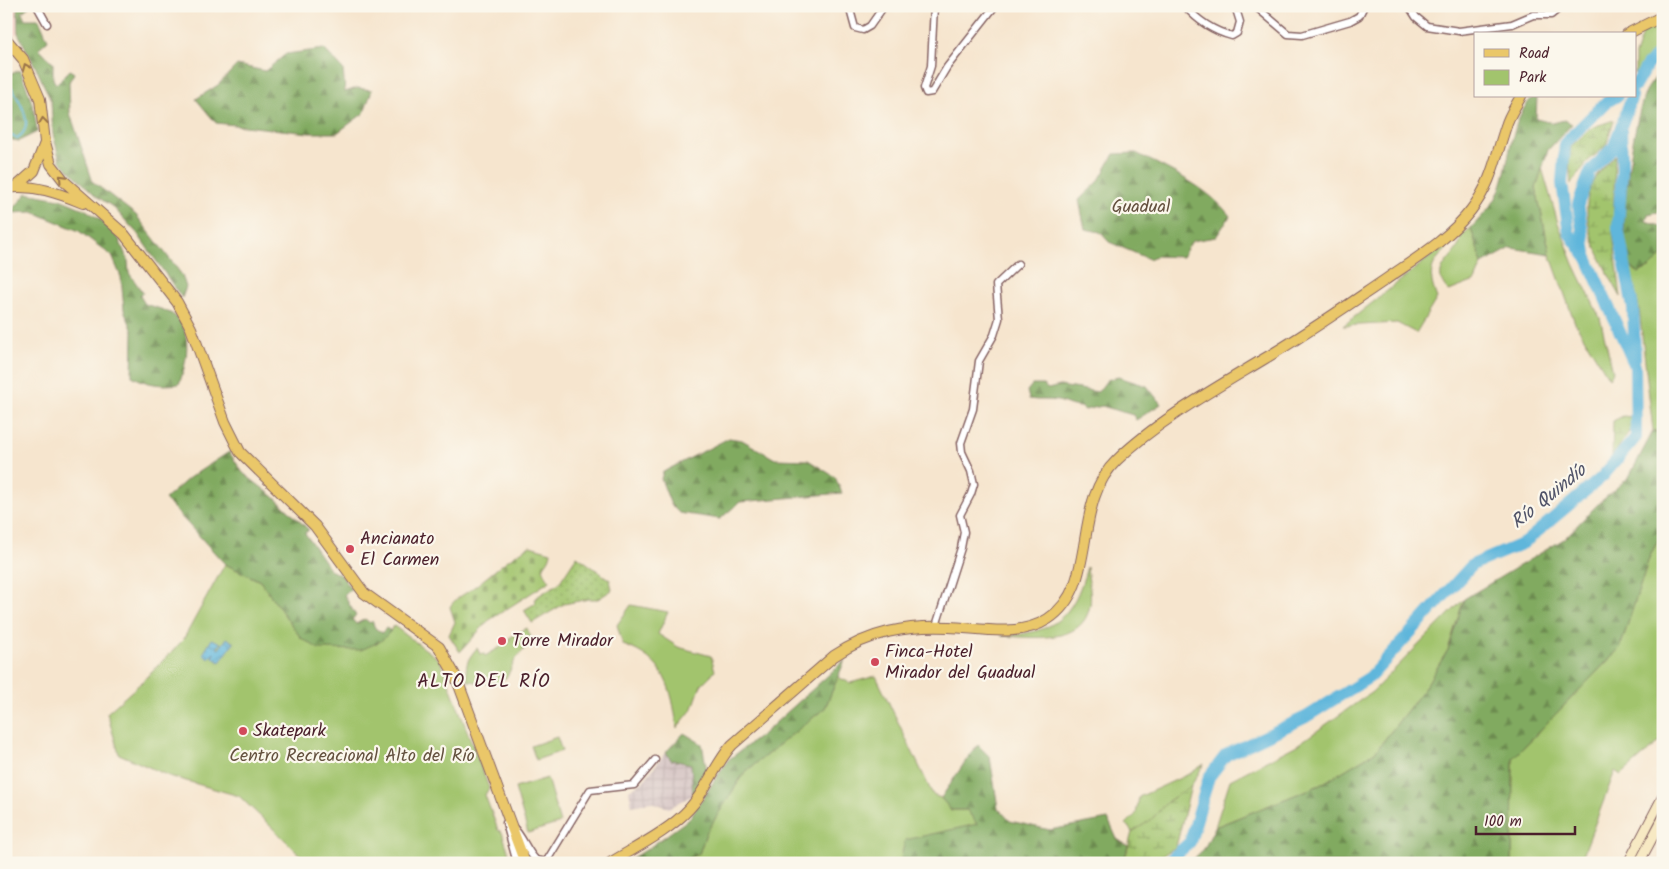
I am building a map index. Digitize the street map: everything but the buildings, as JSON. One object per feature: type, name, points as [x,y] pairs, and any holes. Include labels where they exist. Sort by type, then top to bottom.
[{"type":"main road","points":[[1631,32],[1663,16]]},
{"type":"main road","points":[[6,39],[23,59],[40,99],[45,142],[51,164],[56,173],[124,234],[182,311],[196,342],[225,422],[240,452],[314,526],[364,593],[432,641],[444,653],[456,677],[525,863]]},
{"type":"main road","points":[[610,863],[674,822],[689,809],[724,754],[732,745],[834,656],[865,638],[890,630],[936,626],[1010,630],[1039,624],[1057,612],[1074,586],[1095,491],[1107,471],[1124,453],[1206,395],[1345,307],[1452,231],[1471,210],[1490,179],[1506,125],[1520,98]]},
{"type":"main road","points":[[11,187],[34,172],[45,142]]},
{"type":"main road","points":[[11,187],[50,190],[91,206]]},
{"type":"main road","points":[[1628,863],[1663,796]]},
{"type":"main road","points":[[1639,863],[1663,818]]},
{"type":"street","points":[[37,6],[47,24]]},
{"type":"street","points":[[849,6],[855,28],[863,30],[870,26],[884,6]]},
{"type":"street","points":[[934,6],[931,66],[924,88],[926,93],[932,92],[948,67],[995,6]]},
{"type":"street","points":[[1185,6],[1196,18],[1220,33],[1232,36],[1237,33],[1240,27],[1235,6]]},
{"type":"street","points":[[1255,6],[1288,34],[1302,35],[1350,21],[1359,16],[1364,6]]},
{"type":"street","points":[[1409,6],[1416,17],[1427,26],[1459,31],[1512,24],[1528,16],[1551,15],[1562,6]]},
{"type":"street","points":[[6,195],[11,187]]},
{"type":"street","points":[[936,626],[961,548],[964,532],[960,516],[974,484],[971,470],[962,452],[961,443],[973,409],[979,361],[994,335],[1000,319],[996,285],[1018,264]]},
{"type":"street","points":[[509,823],[520,834],[528,852],[536,860],[546,862],[590,790],[634,785],[655,760]]},
{"type":"street","points":[[492,773],[516,863]]},
{"type":"shaded area","points":[[6,6],[17,6],[18,33],[10,36],[6,35]]},
{"type":"shaded area","points":[[666,752],[671,760],[691,764],[693,795],[669,808],[651,802],[632,806],[629,790],[643,782]]},
{"type":"green space","points":[[17,6],[30,6],[22,12],[25,19],[39,19],[48,40],[39,48],[53,63],[53,79],[56,84],[70,70],[74,73],[69,82],[70,113],[93,182],[136,215],[182,275],[186,287],[182,298],[137,233],[113,207],[96,196],[60,161],[53,134],[51,101],[18,33]]},
{"type":"green space","points":[[1663,19],[1663,43],[1654,50],[1636,73],[1636,52],[1643,31]]},
{"type":"green space","points":[[324,49],[343,69],[345,92],[357,88],[372,90],[364,113],[337,133],[309,133],[216,123],[196,99],[218,85],[237,65],[265,71],[286,54]]},
{"type":"green space","points":[[6,66],[11,74],[20,70],[35,116],[37,132],[19,141],[6,139],[14,106],[6,104]]},
{"type":"green space","points":[[1663,70],[1663,211],[1648,214],[1646,221],[1663,227],[1663,255],[1651,267],[1638,273],[1630,265],[1624,230],[1631,152],[1646,91]]},
{"type":"green space","points":[[1532,98],[1537,98],[1536,119],[1553,123],[1564,120],[1572,124],[1548,150],[1536,188],[1550,254],[1511,248],[1482,264],[1471,228],[1488,210],[1496,198],[1505,172],[1514,131],[1525,106]]},
{"type":"green space","points":[[1614,120],[1606,146],[1588,161],[1571,184],[1569,162],[1571,146],[1593,127]]},
{"type":"green space","name":"Guadual","points":[[1136,153],[1199,187],[1221,205],[1230,216],[1216,237],[1192,241],[1182,257],[1156,256],[1149,259],[1109,242],[1100,232],[1085,229],[1079,200],[1098,182],[1114,154]]},
{"type":"green space","points":[[1615,155],[1613,233],[1621,297],[1599,255],[1588,223],[1587,207],[1589,192],[1595,178]]},
{"type":"green space","points":[[1542,168],[1558,223],[1574,264],[1600,318],[1613,372],[1609,378],[1575,323],[1550,254],[1536,188]]},
{"type":"green space","points":[[27,193],[60,199],[86,210],[101,220],[119,239],[128,261],[129,273],[143,293],[140,296],[145,304],[172,314],[184,328],[187,347],[179,384],[155,384],[132,376],[133,331],[124,310],[121,277],[112,256],[79,231],[33,212],[10,213]]},
{"type":"green space","points":[[1471,228],[1482,264],[1475,281],[1449,291],[1443,283],[1442,269],[1455,251],[1461,236]]},
{"type":"green space","points":[[1445,245],[1445,251],[1435,261],[1432,272],[1432,284],[1437,298],[1416,333],[1397,323],[1343,326]]},
{"type":"green space","points":[[1663,255],[1663,431],[1653,431],[1639,309],[1630,265],[1638,273],[1651,267]]},
{"type":"green space","points":[[1118,377],[1147,386],[1161,404],[1136,420],[1133,415],[1102,406],[1085,410],[1081,407],[1058,401],[1029,399],[1027,391],[1032,385],[1043,385],[1048,389],[1060,386],[1098,392],[1107,380]]},
{"type":"green space","points":[[1623,416],[1631,417],[1632,427],[1612,457],[1613,421]]},
{"type":"green space","points":[[1653,431],[1663,431],[1663,532],[1650,555],[1620,648],[1513,758],[1512,863],[1189,863],[1204,849],[1215,827],[1320,785],[1375,752],[1424,689],[1448,650],[1464,599],[1564,539],[1597,505],[1629,477]]},
{"type":"green space","points":[[729,438],[742,440],[775,459],[808,460],[835,477],[842,493],[740,502],[720,519],[679,513],[671,505],[661,479],[663,472]]},
{"type":"green space","points":[[229,452],[243,473],[274,497],[309,530],[305,533],[330,570],[342,576],[351,589],[344,595],[356,616],[352,619],[356,624],[365,619],[370,623],[372,621],[375,628],[382,633],[386,628],[391,631],[381,641],[361,650],[319,649],[301,638],[260,581],[225,564],[165,499],[189,478]]},
{"type":"green space","points":[[1663,532],[1663,739],[1621,775],[1615,771],[1580,863],[1512,863],[1513,758],[1620,648],[1650,555]]},
{"type":"green space","points":[[530,546],[551,552],[544,566],[544,571],[550,581],[488,621],[460,652],[449,635],[455,622],[450,607],[456,599],[506,561]]},
{"type":"green space","points":[[577,556],[610,580],[612,590],[598,599],[564,604],[532,623],[524,610],[536,603],[535,598],[559,583]]},
{"type":"green space","name":"Centro Recreacional Alto del Río","points":[[225,564],[260,581],[301,638],[381,641],[394,626],[440,660],[489,788],[485,795],[498,830],[502,832],[512,863],[309,863],[239,796],[169,776],[119,754],[107,713],[143,681],[183,640]]},
{"type":"green space","points":[[1087,567],[1090,605],[1086,618],[1078,627],[1067,633],[1054,636],[1001,636],[1035,631],[1048,627],[1059,620],[1068,611],[1075,599]]},
{"type":"green space","points":[[1464,599],[1448,650],[1424,689],[1375,752],[1320,785],[1215,827],[1230,780],[1297,745],[1372,692]]},
{"type":"green space","points":[[631,605],[668,612],[658,634],[678,647],[711,656],[715,671],[701,685],[693,708],[677,728],[669,688],[664,677],[648,658],[623,645],[617,625]]},
{"type":"green space","points":[[527,628],[532,640],[515,660],[507,677],[495,684],[468,681],[467,663],[477,648],[480,654],[483,653],[485,656],[511,641],[509,638]]},
{"type":"green space","points":[[845,660],[825,708],[744,773],[706,833],[699,854],[688,858],[686,863],[623,863],[646,850],[689,819],[728,760],[763,734]]},
{"type":"green space","points":[[876,676],[933,795],[941,798],[951,810],[967,810],[977,824],[901,858],[914,863],[686,863],[688,858],[699,854],[706,833],[744,773],[825,708],[838,677],[850,683]]},
{"type":"green space","points":[[684,733],[702,744],[707,771],[693,795],[691,764],[671,760],[666,752]]},
{"type":"green space","points":[[557,737],[562,751],[536,760],[531,746]]},
{"type":"green space","points":[[978,745],[990,757],[998,808],[1010,821],[1050,830],[1108,819],[1117,839],[1128,846],[1124,863],[1002,863],[986,859],[938,864],[915,862],[901,858],[905,840],[977,824],[967,810],[951,810],[941,798]]},
{"type":"green space","points":[[1204,764],[1191,786],[1167,802],[1152,820],[1132,832],[1126,824],[1136,814],[1139,797],[1191,773]]},
{"type":"green space","points":[[547,778],[560,823],[528,833],[515,788]]},
{"type":"green space","points":[[1191,786],[1176,847],[1150,863],[1124,863],[1132,832],[1151,820],[1167,802]]},
{"type":"water","points":[[227,638],[234,643],[220,662],[213,658],[214,653],[209,658],[203,654],[212,639],[221,643],[217,648],[219,649]]},
{"type":"waterway","name":"Río Quindío","points":[[1636,84],[1647,65],[1663,49]]},
{"type":"waterway","points":[[6,79],[15,92],[26,118],[26,126],[23,133],[17,138],[6,134]]},
{"type":"waterway","name":"Río Quindío","points":[[1167,863],[1190,842],[1209,777],[1226,755],[1306,717],[1370,677],[1472,565],[1524,543],[1602,477],[1636,437],[1635,366],[1587,258],[1569,233],[1562,183],[1565,143],[1605,103],[1614,98]]},
{"type":"waterway","points":[[1586,253],[1578,204],[1590,172],[1614,146],[1631,98]]},
{"type":"waterway","points":[[1621,128],[1622,170],[1618,228],[1633,308],[1635,358]]},
{"type":"place","name":"Ancianato El Carmen","points":[[350,549]]},
{"type":"place","name":"Torre Mirador","points":[[502,641]]},
{"type":"place","name":"Finca-Hotel Mirador del Guadual","points":[[875,662]]},
{"type":"place","name":"Skatepark","points":[[243,731]]},
{"type":"district","name":"ALTO DEL RÍO","points":[[484,682]]}]
